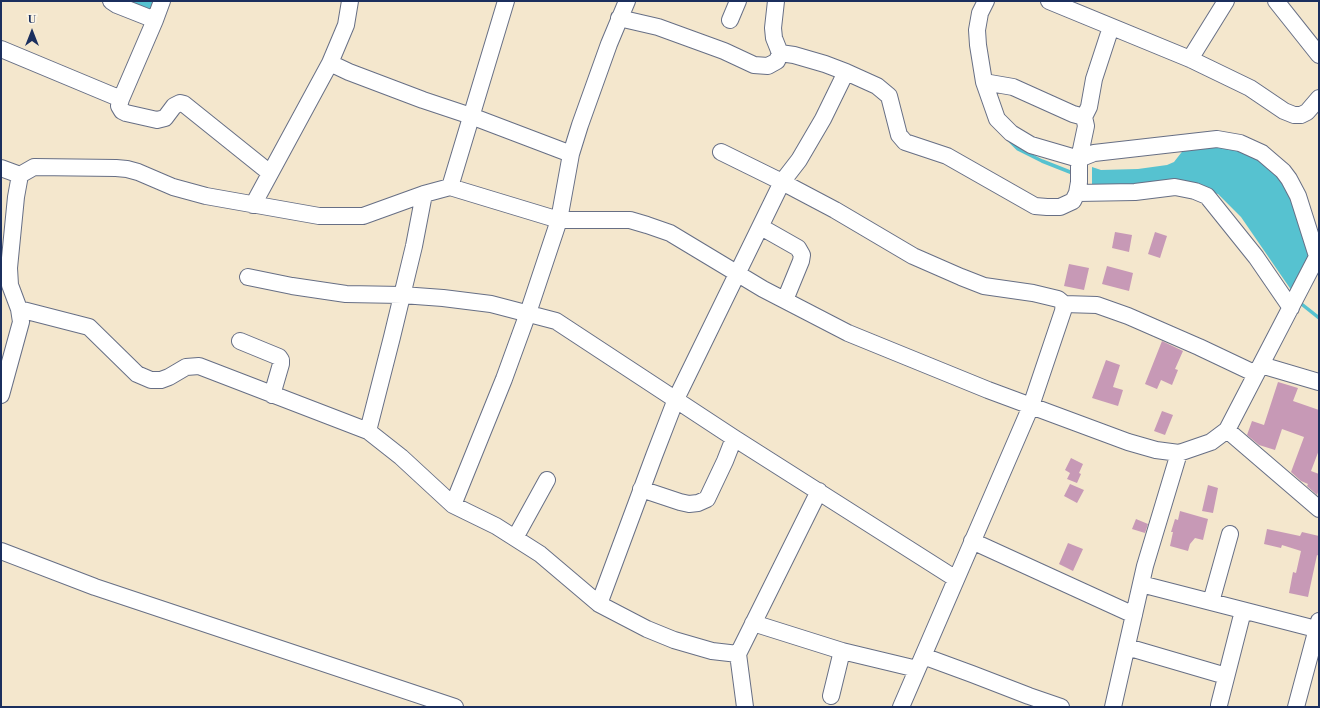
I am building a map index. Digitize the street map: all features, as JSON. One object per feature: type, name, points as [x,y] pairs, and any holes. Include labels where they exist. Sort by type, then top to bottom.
[{"type":"street","points":[[111,1],[117,5],[155,20]]},
{"type":"street","points":[[162,1],[121,99],[120,106],[122,111],[157,120],[165,118],[174,106],[184,104],[270,173]]},
{"type":"street","points":[[253,205],[330,63],[346,25],[350,1]]},
{"type":"street","points":[[450,187],[506,1]]},
{"type":"street","points":[[454,505],[528,314],[560,220],[571,154],[619,18],[627,1]]},
{"type":"street","points":[[730,20],[738,1]]},
{"type":"street","points":[[619,18],[658,27],[724,51],[754,65],[768,66],[777,61],[780,53],[774,38],[773,28],[776,1]]},
{"type":"street","points":[[1,395],[21,322],[19,309],[10,285],[9,268],[16,197],[20,175],[34,167],[116,168],[138,172],[173,187],[206,196],[319,216],[363,216],[424,194],[450,187],[560,220],[630,220],[670,233],[738,274],[848,333],[1031,406],[1128,442],[1156,450],[1179,453],[1219,438],[1227,430],[1318,255],[1298,196],[1289,179],[1283,171],[1262,153],[1240,143],[1217,139],[1094,153],[1079,159],[1031,145],[1011,133],[997,118],[984,82],[977,30],[980,13],[986,1]]},
{"type":"street","points":[[1048,1],[1190,59],[1250,88],[1284,111],[1294,115],[1301,115],[1307,112],[1319,98]]},
{"type":"street","points":[[1190,59],[1226,1]]},
{"type":"street","points":[[1276,1],[1319,55]]},
{"type":"street","points":[[780,53],[806,59],[846,72],[878,86],[886,92],[890,100],[899,135],[905,142],[947,156],[1035,206],[1060,207],[1073,201],[1077,193],[1079,182],[1079,159],[1086,126],[1084,117],[1088,107],[1094,79],[1111,27]]},
{"type":"street","points":[[1,49],[121,99]]},
{"type":"street","points":[[330,63],[393,89],[471,116],[571,154]]},
{"type":"street","points":[[599,604],[676,399],[782,182],[799,160],[823,119],[846,72]]},
{"type":"street","points":[[984,82],[1013,87],[1073,114],[1084,117]]},
{"type":"street","points":[[722,152],[835,210],[913,256],[961,277],[992,288],[1033,293],[1058,299],[1064,304],[1097,305],[1128,316],[1199,347],[1259,369],[1319,382]]},
{"type":"street","points":[[1,168],[20,175]]},
{"type":"street","points":[[1077,193],[1135,192],[1174,187],[1194,191],[1207,196],[1256,257],[1290,308]]},
{"type":"street","points":[[368,431],[402,295],[424,194]]},
{"type":"street","points":[[760,227],[798,248],[802,255],[785,300]]},
{"type":"street","points":[[248,277],[292,286],[346,294],[402,295],[491,304],[556,321],[734,438],[956,579]]},
{"type":"street","points":[[901,707],[1031,406],[1063,311],[1064,304]]},
{"type":"street","points":[[19,309],[89,327],[137,374],[151,380],[165,379],[186,367],[199,366],[368,431],[401,457],[454,505],[496,526],[540,554],[599,604],[647,629],[674,640],[712,651],[738,654]]},
{"type":"street","points":[[240,341],[279,357],[281,360],[272,395]]},
{"type":"street","points":[[1227,430],[1319,506]]},
{"type":"street","points":[[641,489],[689,504],[698,503],[707,499],[734,438]]},
{"type":"street","points":[[1113,707],[1145,566],[1179,453]]},
{"type":"street","points":[[515,538],[547,480]]},
{"type":"street","points":[[745,707],[738,654],[819,491]]},
{"type":"street","points":[[1212,602],[1230,534]]},
{"type":"street","points":[[972,541],[1134,615]]},
{"type":"street","points":[[1,551],[95,587],[455,707]]},
{"type":"street","points":[[1141,584],[1243,611],[1318,625],[1296,707]]},
{"type":"street","points":[[1219,704],[1243,611]]},
{"type":"street","points":[[753,623],[842,650],[920,662],[972,674],[1061,707]]},
{"type":"street","points":[[1127,647],[1226,676]]},
{"type":"street","points":[[831,696],[842,650]]},
{"type":"water","points":[[117,1],[163,1],[155,18]]},
{"type":"water","points":[[1216,143],[1256,156],[1285,179],[1316,259],[1296,297],[1241,217],[1218,194],[1202,190],[1092,188],[1092,167],[1101,170],[1138,169],[1167,165],[1174,162],[1186,147]]},
{"type":"building","points":[[1115,232],[1132,235],[1129,252],[1112,248]]},
{"type":"building","points":[[1155,232],[1167,236],[1160,258],[1148,254]]},
{"type":"building","points":[[1069,264],[1089,268],[1084,290],[1064,286]]},
{"type":"building","points":[[1107,266],[1133,273],[1129,291],[1102,284]]},
{"type":"building","points":[[1162,341],[1183,351],[1175,369],[1178,370],[1172,385],[1161,380],[1157,389],[1145,384]]},
{"type":"building","points":[[1106,360],[1120,365],[1113,387],[1123,390],[1118,406],[1092,398]]},
{"type":"building","points":[[1278,382],[1298,388],[1293,401],[1319,410],[1319,450],[1311,471],[1319,474],[1319,489],[1317,495],[1307,486],[1308,484],[1301,481],[1291,472],[1304,437],[1282,429],[1275,450],[1259,445],[1247,435],[1252,421],[1264,425]]},
{"type":"building","points":[[1162,411],[1173,415],[1165,435],[1154,431]]},
{"type":"building","points":[[1071,458],[1083,464],[1077,483],[1067,479],[1070,473],[1065,470]]},
{"type":"building","points":[[1070,484],[1084,490],[1077,503],[1064,496]]},
{"type":"building","points":[[1208,485],[1218,488],[1213,513],[1202,511]]},
{"type":"building","points":[[1180,511],[1208,519],[1203,540],[1195,538],[1190,544],[1188,551],[1170,546],[1173,532],[1171,532],[1175,519],[1178,520]]},
{"type":"building","points":[[1136,519],[1148,524],[1145,533],[1132,529]]},
{"type":"building","points":[[1267,529],[1300,536],[1302,532],[1319,536],[1319,556],[1317,555],[1308,597],[1289,593],[1293,572],[1296,573],[1301,551],[1282,545],[1281,548],[1264,544]]},
{"type":"building","points":[[1068,543],[1083,549],[1073,571],[1059,564]]},
{"type":"waterway","points":[[1010,141],[1018,149],[1042,161],[1075,174]]},
{"type":"waterway","points":[[1299,302],[1319,318]]}]
